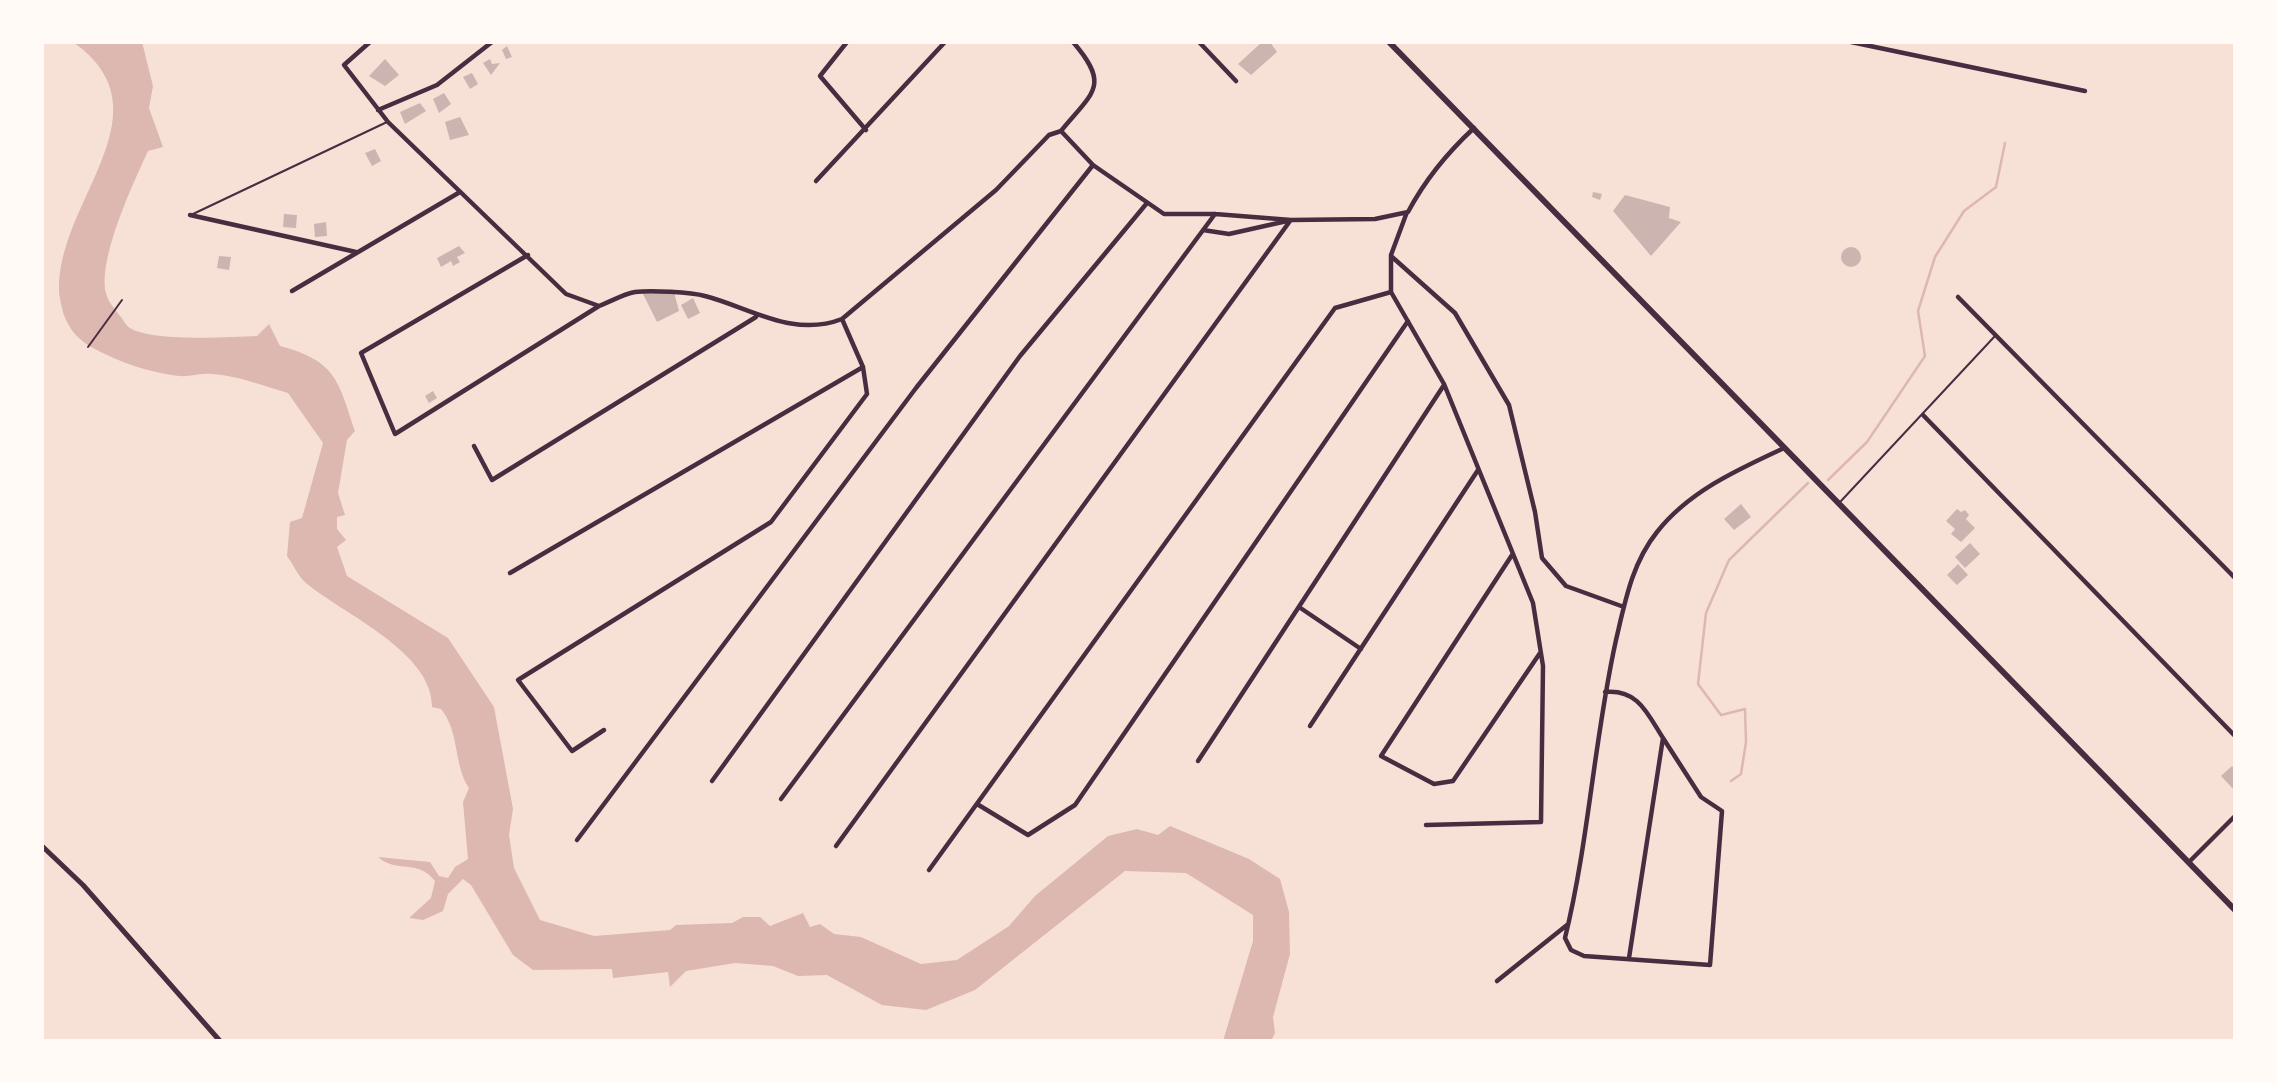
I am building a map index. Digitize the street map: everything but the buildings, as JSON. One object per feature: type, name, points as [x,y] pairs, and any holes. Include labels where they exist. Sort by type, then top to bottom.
[{"type":"main road","points":[[1389,42],[2235,910]]},
{"type":"street","points":[[370,42],[344,65],[377,110],[566,294],[599,306]]},
{"type":"street","points":[[377,110],[437,85],[492,42]]},
{"type":"street","points":[[846,42],[820,76],[866,130]]},
{"type":"street","points":[[816,181],[945,42]]},
{"type":"street","points":[[528,255],[361,353],[395,434],[599,306],[634,292],[704,295],[757,316],[804,327],[826,325],[842,319],[996,190],[1049,135],[1061,131],[1090,95],[1096,78],[1094,66],[1073,42]]},
{"type":"street","points":[[1199,42],[1236,81]]},
{"type":"street","points":[[1851,42],[2085,91]]},
{"type":"street","points":[[1426,825],[1541,822],[1541,652],[1532,603],[1444,384],[1391,292],[1391,255],[1420,188],[1450,151],[1474,128]]},
{"type":"street","points":[[1061,131],[1093,165],[1164,214],[1215,214],[1291,220],[1375,219],[1408,212]]},
{"type":"street","points":[[577,839],[916,388],[1093,165]]},
{"type":"street","points":[[292,291],[460,192]]},
{"type":"street","points":[[712,781],[1020,356],[1147,203]]},
{"type":"street","points":[[781,799],[1215,214]]},
{"type":"street","points":[[190,215],[357,253]]},
{"type":"street","points":[[1203,230],[1228,234],[1291,220]]},
{"type":"street","points":[[836,846],[1291,220]]},
{"type":"street","points":[[1391,255],[1455,313],[1509,405],[1535,512],[1542,558],[1566,586],[1624,607]]},
{"type":"street","points":[[929,870],[1335,308],[1391,292]]},
{"type":"street","points":[[1958,297],[2235,578]]},
{"type":"street","points":[[474,446],[492,480],[757,316]]},
{"type":"street","points":[[604,730],[572,751],[518,680],[771,522],[867,394],[863,368],[842,319]]},
{"type":"street","points":[[977,804],[1028,835],[1075,805],[1408,321]]},
{"type":"street","points":[[510,573],[863,368]]},
{"type":"street","points":[[1198,761],[1444,384]]},
{"type":"street","points":[[1923,415],[2235,736]]},
{"type":"street","points":[[1605,692],[1622,690],[1636,699],[1701,797],[1722,811],[1710,965],[1584,956],[1571,950],[1565,938],[1576,894],[1605,692],[1631,578],[1657,531],[1712,482],[1784,448]]},
{"type":"street","points":[[1310,726],[1479,470]]},
{"type":"street","points":[[1513,554],[1381,756],[1434,784],[1452,780],[1541,652]]},
{"type":"street","points":[[1299,607],[1361,649]]},
{"type":"street","points":[[1629,958],[1663,738]]},
{"type":"street","points":[[2189,862],[2235,816]]},
{"type":"street","points":[[42,846],[83,885],[220,1041]]},
{"type":"street","points":[[1497,981],[1568,925]]},
{"type":"lane","points":[[190,215],[388,122]]},
{"type":"lane","points":[[1840,502],[1995,335]]},
{"type":"path","points":[[88,347],[121,300]]},
{"type":"shaded area","points":[[73,42],[142,42],[153,86],[149,108],[163,147],[148,151],[118,221],[107,261],[105,278],[108,299],[129,327],[156,335],[192,338],[257,336],[269,324],[280,346],[313,358],[332,375],[344,398],[355,431],[347,440],[338,493],[345,515],[337,517],[337,529],[346,540],[337,547],[347,576],[448,638],[494,707],[513,809],[509,835],[514,868],[540,920],[594,936],[670,930],[676,925],[732,923],[743,917],[760,917],[770,926],[803,913],[810,927],[820,924],[834,934],[861,937],[921,964],[957,960],[1009,926],[1035,896],[1108,836],[1137,829],[1158,835],[1170,826],[1249,859],[1280,879],[1289,912],[1290,954],[1273,1017],[1275,1033],[1271,1041],[1223,1041],[1253,941],[1253,915],[1186,873],[1125,871],[975,990],[926,1010],[882,1005],[827,975],[798,976],[773,966],[735,963],[686,971],[670,987],[668,972],[613,978],[612,969],[533,970],[513,955],[471,885],[463,879],[448,894],[443,911],[423,920],[409,918],[431,898],[435,881],[421,870],[392,865],[378,857],[430,862],[439,876],[448,878],[455,867],[468,859],[463,802],[469,788],[461,769],[451,728],[441,709],[432,707],[428,687],[418,669],[402,652],[306,583],[287,556],[290,522],[302,518],[323,443],[288,393],[230,376],[179,376],[135,366],[86,344],[66,321],[60,298],[62,264],[72,229],[101,162],[111,130],[113,99],[101,70]]},
{"type":"waterway","points":[[1828,480],[1867,442],[1925,356],[1918,311],[1935,257],[1964,211],[1996,187],[2005,143]]},
{"type":"waterway","points":[[1731,781],[1741,774],[1746,742],[1745,709],[1721,715],[1698,684],[1706,613],[1729,560],[1808,483]]}]
